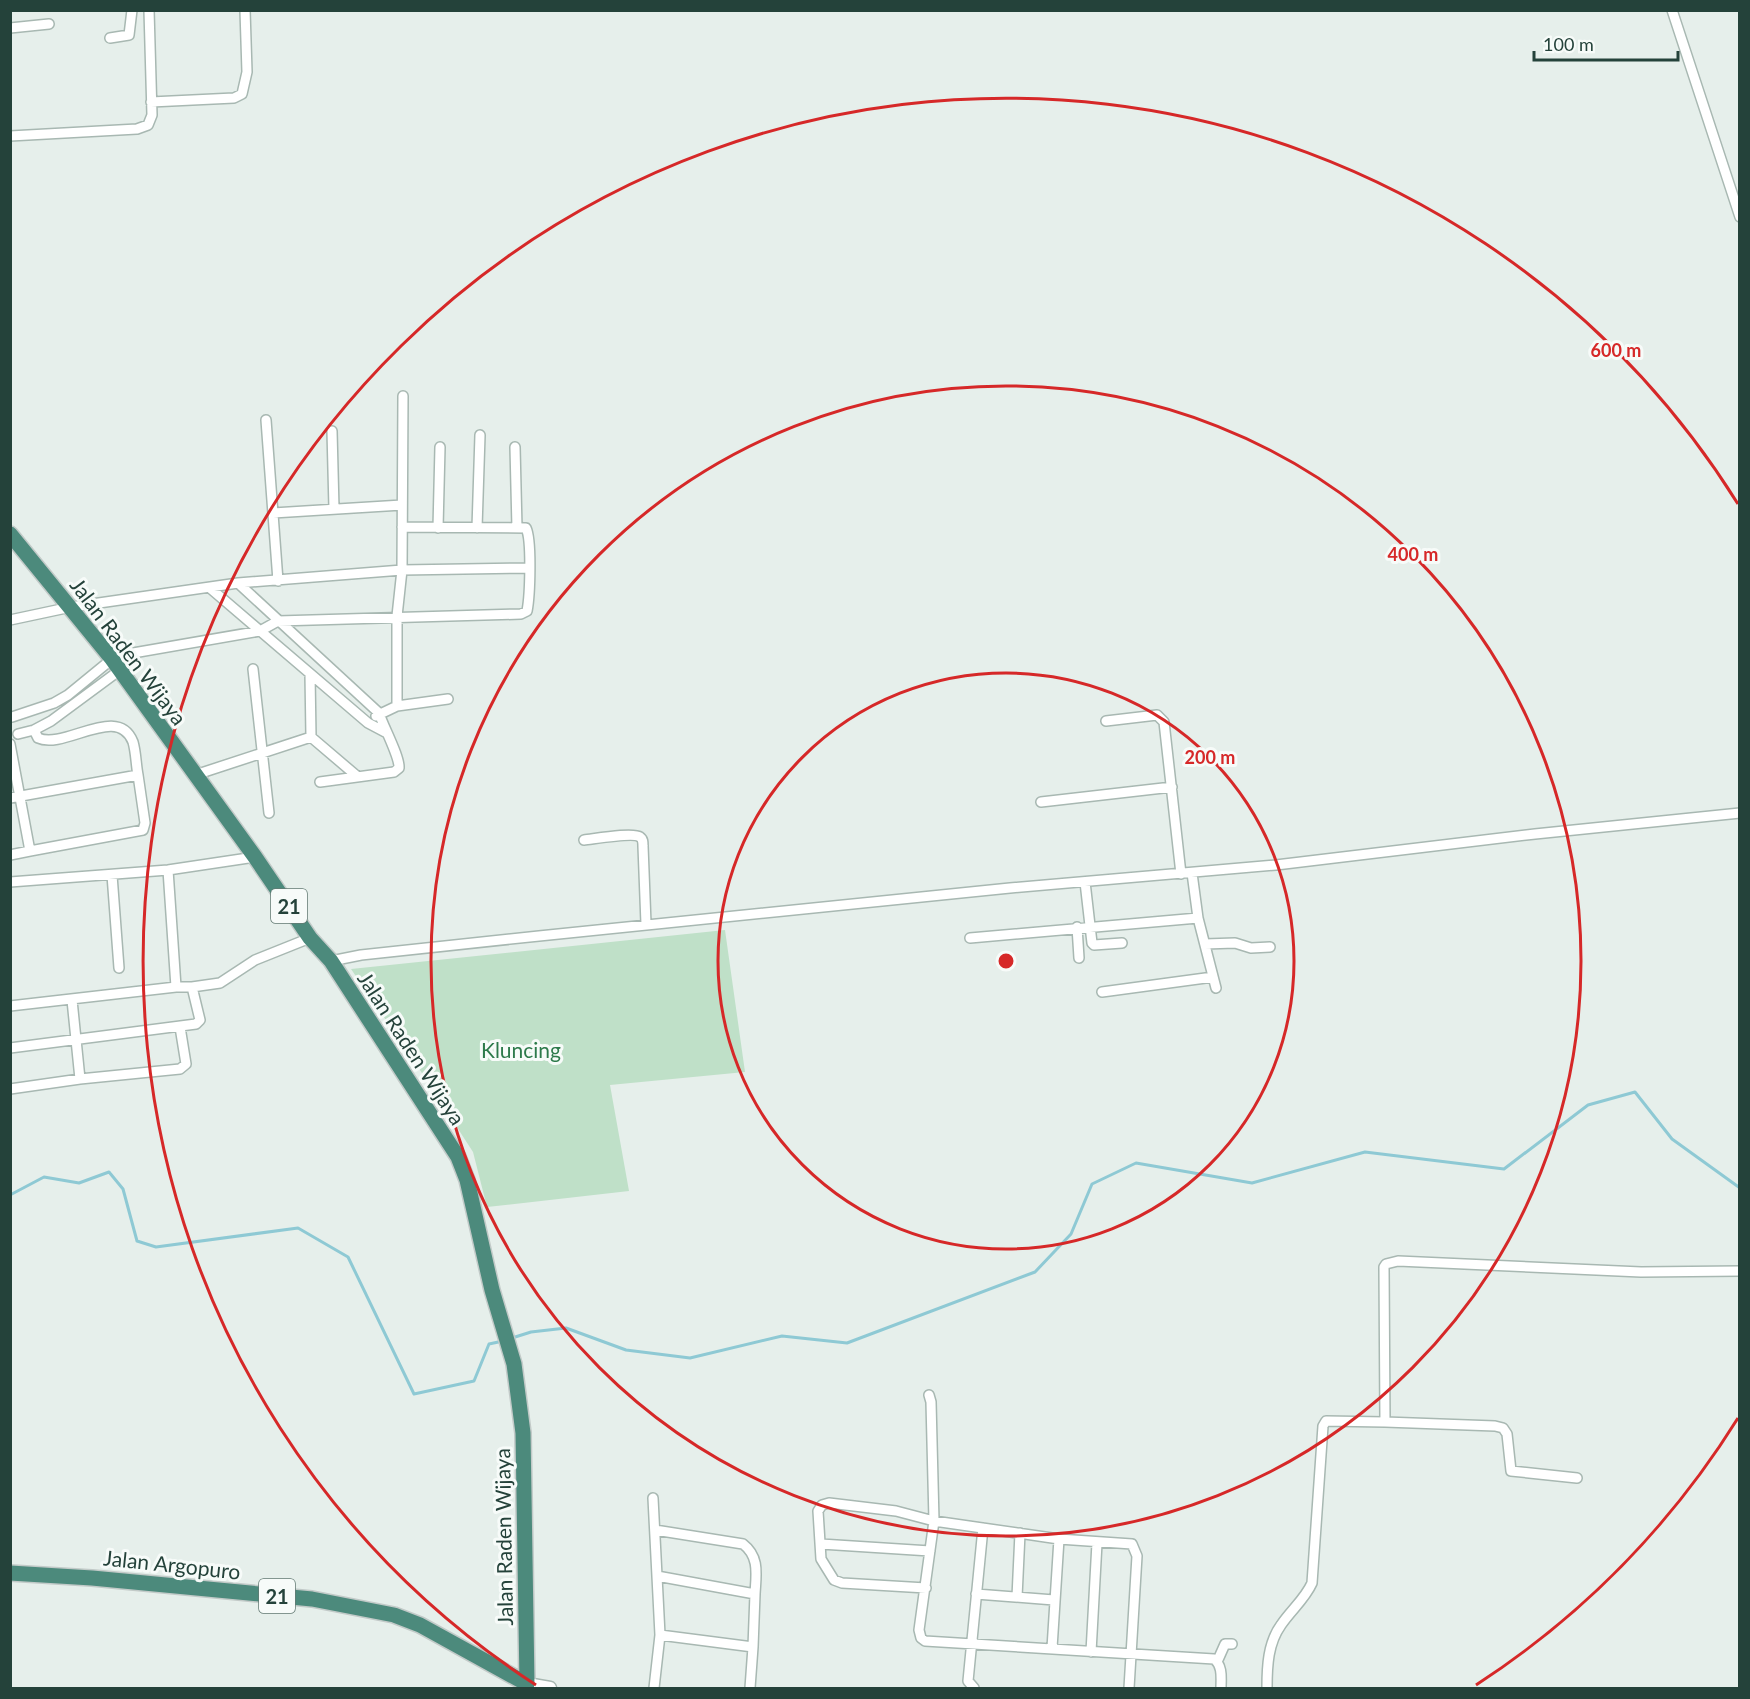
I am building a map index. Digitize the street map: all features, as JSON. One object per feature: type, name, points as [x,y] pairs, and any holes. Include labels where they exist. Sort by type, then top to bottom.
[{"type":"highway","name":"Jalan Raden Wijaya","points":[[10,534],[114,662],[255,857],[310,938],[331,961],[458,1157],[467,1180],[514,1364],[523,1433],[527,1686]]},
{"type":"highway","name":"Jalan Argopuro","points":[[10,1573],[92,1578],[312,1599],[394,1615],[420,1624],[527,1686]]},
{"type":"street","points":[[110,38],[129,35],[132,10]]},
{"type":"street","points":[[10,136],[144,127],[151,121],[149,10]]},
{"type":"street","points":[[151,102],[234,98],[242,94],[247,72],[245,10]]},
{"type":"street","points":[[1672,10],[1740,218]]},
{"type":"street","points":[[10,28],[49,24]]},
{"type":"street","points":[[397,706],[397,616],[402,570],[403,396]]},
{"type":"street","points":[[266,420],[278,581]]},
{"type":"street","points":[[332,431],[334,509]]},
{"type":"street","points":[[477,528],[480,435]]},
{"type":"street","points":[[438,528],[440,447]]},
{"type":"street","points":[[515,447],[517,528]]},
{"type":"street","points":[[273,513],[402,505]]},
{"type":"street","points":[[11,717],[54,703],[114,662],[260,631],[278,621],[523,614],[528,609],[530,568],[528,530],[402,527]]},
{"type":"street","points":[[10,620],[71,607],[238,583],[402,570],[530,568]]},
{"type":"street","points":[[238,583],[378,713],[399,760],[399,768],[394,772],[320,782]]},
{"type":"street","points":[[210,588],[368,723],[385,732]]},
{"type":"street","points":[[30,851],[15,797],[10,742],[18,734],[34,730],[51,721],[74,704],[114,662]]},
{"type":"street","points":[[253,669],[269,813]]},
{"type":"street","points":[[310,674],[310,736],[358,777]]},
{"type":"street","points":[[68,695],[74,704]]},
{"type":"street","points":[[368,723],[378,713],[397,706],[448,699]]},
{"type":"street","points":[[1106,721],[1158,715],[1165,726],[1181,874]]},
{"type":"street","points":[[11,717],[19,724],[18,734]]},
{"type":"street","points":[[10,855],[143,830],[145,823],[133,743],[127,732],[114,726],[104,727],[52,741],[38,738],[34,730]]},
{"type":"street","points":[[195,775],[310,736]]},
{"type":"street","points":[[15,797],[138,775]]},
{"type":"street","points":[[1041,801],[1172,787]]},
{"type":"street","points":[[331,961],[361,955],[646,924],[1276,865],[1535,834],[1740,813]]},
{"type":"street","points":[[584,840],[628,835],[638,835],[641,838],[646,924]]},
{"type":"street","points":[[10,882],[168,870],[255,857]]},
{"type":"street","points":[[168,870],[176,987]]},
{"type":"street","points":[[1192,873],[1198,918],[1216,988]]},
{"type":"street","points":[[112,874],[119,968]]},
{"type":"street","points":[[1085,882],[1093,944],[1122,944]]},
{"type":"street","points":[[970,938],[1198,918]]},
{"type":"street","points":[[1077,927],[1079,958]]},
{"type":"street","points":[[10,1006],[220,983],[255,960],[310,938]]},
{"type":"street","points":[[1205,944],[1235,943],[1251,948],[1270,947]]},
{"type":"street","points":[[1102,992],[1213,976]]},
{"type":"street","points":[[10,1048],[196,1024],[200,1020],[192,987]]},
{"type":"street","points":[[72,1000],[81,1079]]},
{"type":"street","points":[[10,1089],[180,1069],[186,1064],[180,1027]]},
{"type":"street","points":[[1385,1422],[1384,1267],[1389,1262],[1641,1272],[1740,1271]]},
{"type":"street","points":[[929,1395],[934,1521],[920,1630],[921,1638],[925,1641],[1214,1659],[1221,1670],[1221,1689]]},
{"type":"street","points":[[1267,1689],[1267,1659],[1276,1633],[1309,1591],[1312,1583],[1323,1426],[1326,1421],[1495,1426],[1503,1428],[1507,1434],[1510,1471],[1577,1478]]},
{"type":"street","points":[[653,1498],[660,1635],[654,1689]]},
{"type":"street","points":[[926,1588],[842,1583],[834,1580],[821,1559],[818,1511],[827,1504],[896,1511],[934,1521],[1059,1539],[1132,1544],[1136,1551],[1129,1689]]},
{"type":"street","points":[[974,1689],[968,1681],[983,1528]]},
{"type":"street","points":[[655,1530],[743,1544],[753,1554],[756,1564],[750,1689]]},
{"type":"street","points":[[1017,1597],[1020,1533]]},
{"type":"street","points":[[1052,1648],[1059,1539]]},
{"type":"street","points":[[1091,1652],[1097,1543]]},
{"type":"street","points":[[821,1544],[930,1551]]},
{"type":"street","points":[[657,1576],[755,1594]]},
{"type":"street","points":[[976,1593],[1054,1600]]},
{"type":"street","points":[[660,1635],[753,1647]]},
{"type":"street","points":[[1218,1662],[1224,1644],[1232,1644]]},
{"type":"street","points":[[527,1686],[550,1689]]},
{"type":"green space","name":"Kluncing","points":[[725,930],[745,1072],[610,1085],[629,1191],[487,1207],[473,1152],[351,969]]},
{"type":"waterway","points":[[512,1338],[531,1332],[566,1328],[626,1350],[690,1358],[782,1336],[847,1343],[1035,1272],[1071,1234],[1092,1184],[1136,1163],[1252,1183],[1365,1152],[1504,1169],[1588,1105],[1635,1092],[1672,1139],[1740,1188]]},
{"type":"waterway","points":[[10,1195],[44,1177],[79,1183],[109,1172],[123,1189],[137,1241],[156,1247],[298,1228],[348,1257],[414,1394],[474,1381],[489,1344],[503,1341]]}]
